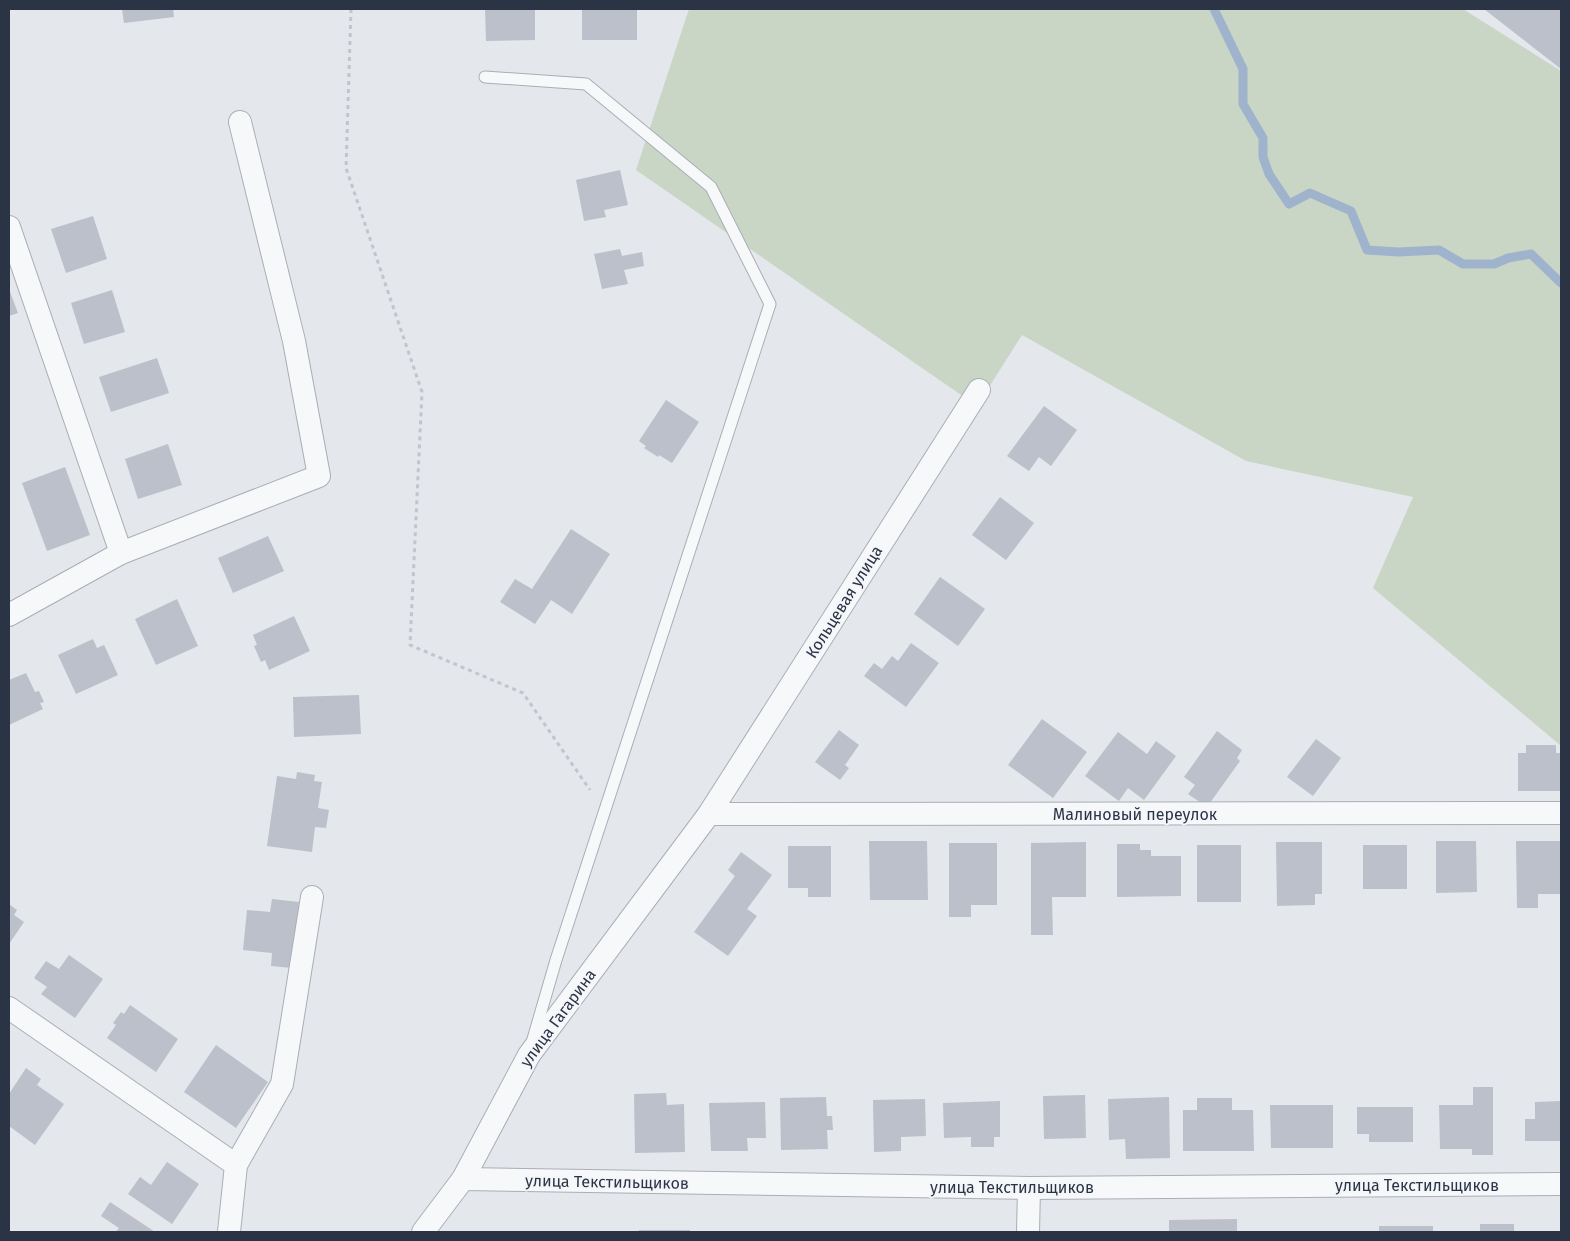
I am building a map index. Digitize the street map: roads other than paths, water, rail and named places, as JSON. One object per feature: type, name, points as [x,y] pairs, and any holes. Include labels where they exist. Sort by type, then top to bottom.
[{"type":"street","points":[[9,615],[121,553],[319,476],[294,341],[240,122]]},
{"type":"street","points":[[9,227],[121,553]]},
{"type":"street","name":"Кольцевая улица","points":[[710,814],[979,390]]},
{"type":"street","name":"Малиновый переулок","points":[[710,814],[1561,813]]},
{"type":"street","name":"улица Гагарина","points":[[423,1232],[464,1179],[529,1055],[710,814]]},
{"type":"street","points":[[229,1232],[236,1165],[282,1084],[312,897]]},
{"type":"street","points":[[9,1008],[236,1165]]},
{"type":"street","name":"улица Текстильщиков","points":[[464,1179],[1029,1188],[1561,1184]]},
{"type":"street","points":[[1028,1232],[1029,1188]]},
{"type":"lane","points":[[485,77],[586,84],[711,187],[770,304],[556,960],[529,1055]]},
{"type":"waterway","points":[[1214,9],[1243,69],[1243,104],[1263,138],[1263,157],[1269,174],[1289,204],[1310,193],[1351,211],[1367,250],[1398,252],[1439,250],[1463,264],[1494,264],[1508,258],[1531,254],[1561,283]]}]
